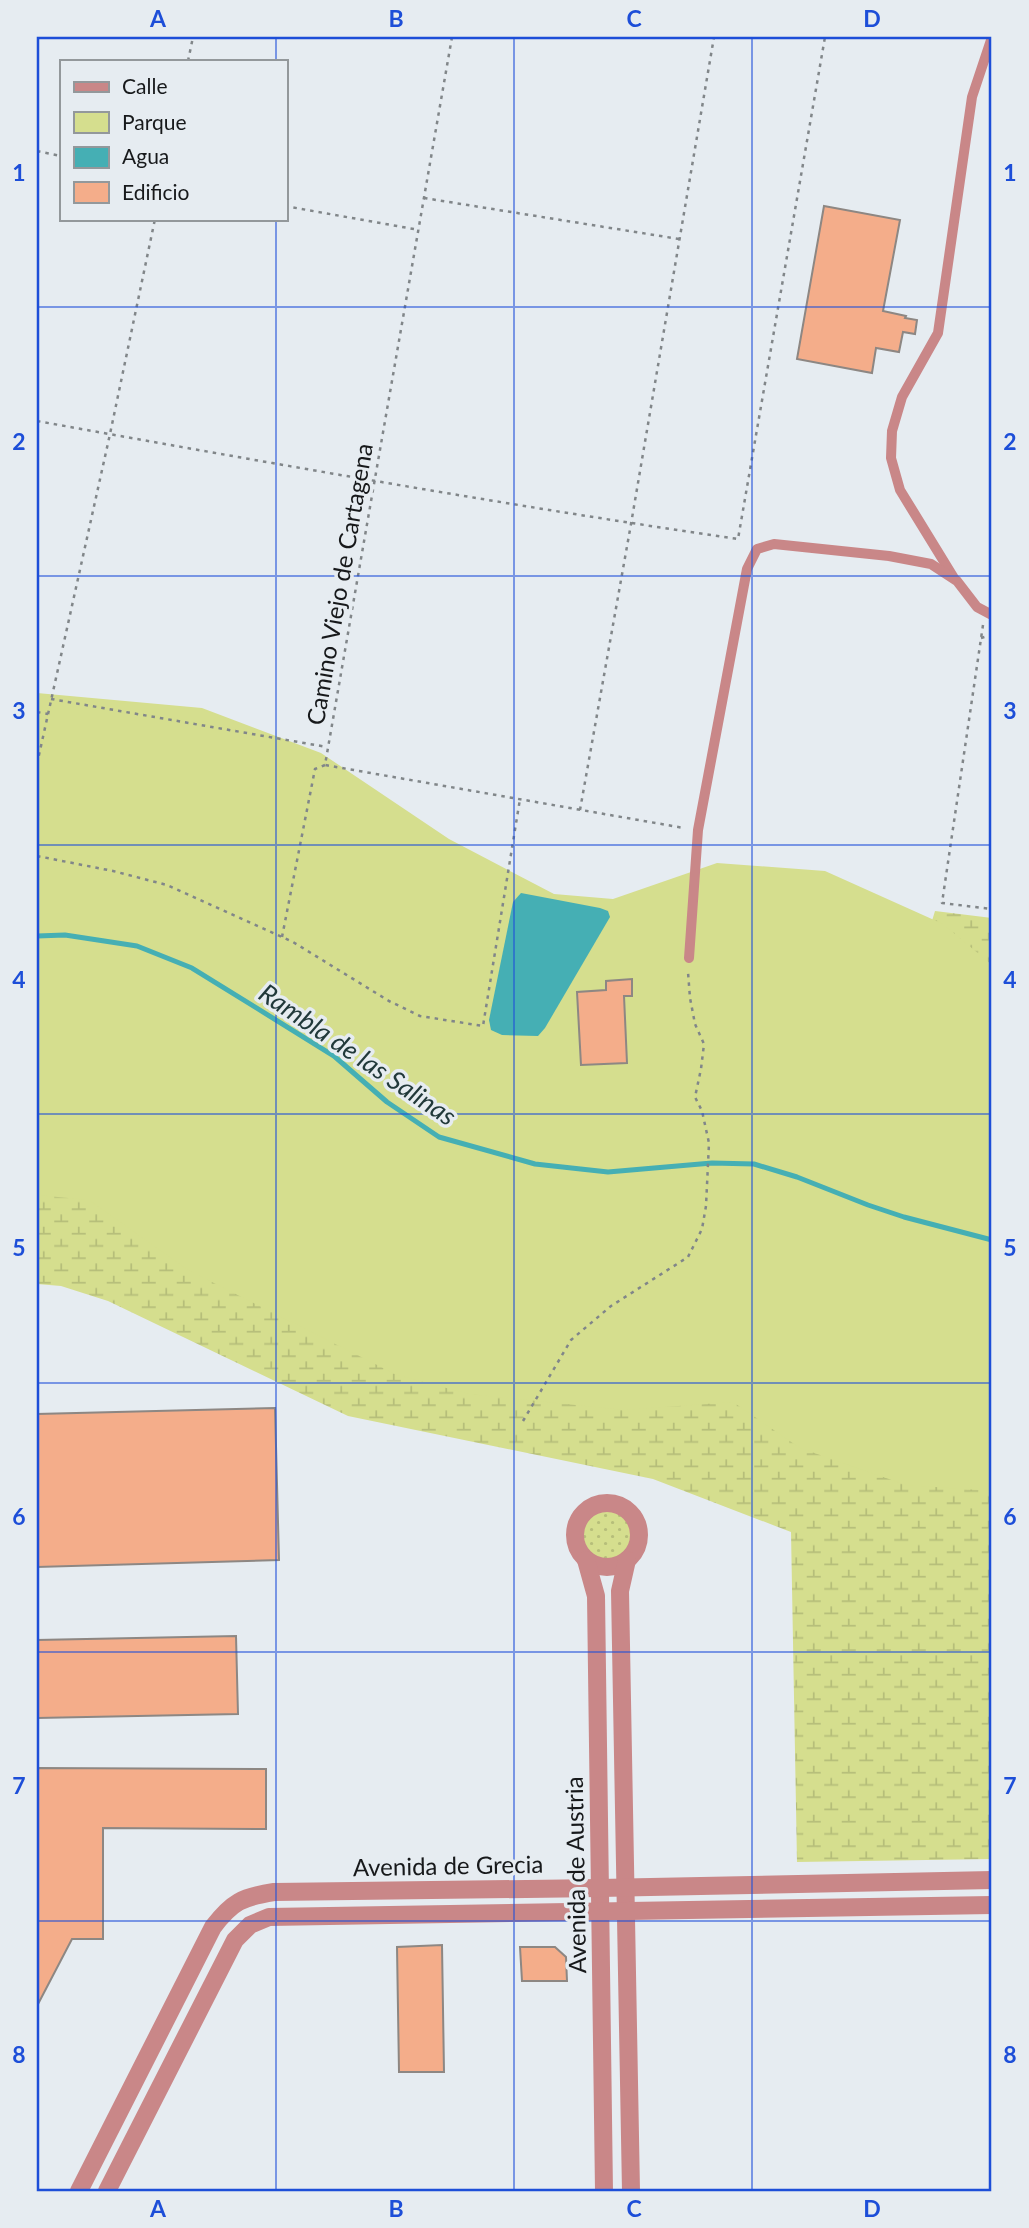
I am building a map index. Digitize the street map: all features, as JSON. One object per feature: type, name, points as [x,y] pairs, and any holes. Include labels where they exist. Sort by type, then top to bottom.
[{"type":"street","points":[[601,1503],[612,1503],[631,1513],[639,1532],[638,1543],[627,1560],[618,1566],[607,1568],[586,1560],[576,1542],[575,1532],[583,1513],[601,1503]]},
{"type":"street","name":"Avenida de Austria","points":[[586,1560],[596,1596],[604,2191]]},
{"type":"street","name":"Avenida de Austria","points":[[627,1560],[620,1591],[631,2191]]},
{"type":"street","name":"Avenida de Grecia","points":[[79,2191],[213,1927],[227,1908],[251,1895],[274,1892],[992,1880]]},
{"type":"street","name":"Avenida de Grecia","points":[[107,2191],[235,1940],[250,1925],[269,1917],[992,1905]]},
{"type":"lane","points":[[992,37],[971,97],[937,333],[902,397],[892,431],[891,458],[900,490],[957,581],[977,607],[992,615]]},
{"type":"lane","points":[[689,958],[698,830],[747,569],[757,549],[774,544],[889,556],[931,564],[957,581]]},
{"type":"path","points":[[188,60],[193,37]]},
{"type":"path","name":"Camino Viejo de Cartagena","points":[[282,937],[315,769],[325,765],[329,747],[452,37]]},
{"type":"path","points":[[579,810],[714,37]]},
{"type":"path","points":[[37,421],[375,482],[738,539],[825,37]]},
{"type":"path","points":[[37,151],[60,156]]},
{"type":"path","points":[[424,198],[679,239]]},
{"type":"path","points":[[287,206],[419,230]]},
{"type":"path","points":[[37,764],[155,220]]},
{"type":"path","points":[[992,635],[981,638],[942,903],[992,909]]},
{"type":"path","points":[[51,699],[329,747]]},
{"type":"path","points":[[37,712],[48,714]]},
{"type":"path","points":[[325,765],[698,830]]},
{"type":"path","points":[[37,856],[167,885],[282,937],[389,1001],[420,1016],[483,1026],[520,799]]},
{"type":"path","points":[[523,1421],[571,1340],[611,1306],[688,1257],[702,1229],[706,1206],[708,1132],[695,1097],[704,1044],[695,1024],[690,998],[689,958]]},
{"type":"green space","points":[[37,693],[202,708],[321,753],[449,839],[554,894],[613,899],[717,863],[825,871],[943,924],[992,965],[992,1491],[906,1485],[800,1448],[733,1402],[624,1410],[469,1394],[397,1375],[188,1270],[89,1200],[37,1195]]},
{"type":"green space","points":[[37,870],[920,960],[935,911],[992,918],[992,1859],[797,1862],[791,1532],[653,1479],[348,1416],[108,1301],[61,1286],[37,1284]]},
{"type":"green space","points":[[607,1509],[617,1511],[625,1517],[631,1525],[631,1545],[625,1553],[617,1559],[607,1561],[597,1559],[589,1553],[583,1545],[581,1535],[583,1525],[589,1517],[597,1511]]},
{"type":"water","points":[[521,893],[600,908],[608,911],[610,917],[538,1036],[502,1035],[491,1030],[489,1020],[513,902]]},
{"type":"building","points":[[824,206],[900,220],[883,311],[917,320],[915,334],[903,332],[899,352],[876,348],[872,373],[797,359]]},
{"type":"building","points":[[632,979],[632,996],[624,996],[627,1063],[581,1065],[577,992],[606,990],[606,981]]},
{"type":"building","points":[[275,1408],[279,1560],[37,1567],[37,1414]]},
{"type":"building","points":[[236,1636],[238,1714],[37,1718],[37,1640]]},
{"type":"building","points":[[37,1768],[266,1769],[266,1829],[103,1828],[103,1939],[72,1939],[37,2006]]},
{"type":"building","points":[[442,1945],[444,2072],[399,2072],[397,1947]]},
{"type":"building","points":[[520,1947],[555,1947],[566,1957],[567,1981],[522,1981]]},
{"type":"waterway","name":"Rambla de las Salinas","points":[[37,936],[65,935],[137,946],[192,968],[334,1056],[387,1102],[439,1137],[535,1164],[608,1172],[712,1163],[754,1164],[904,1217],[992,1240]]}]
